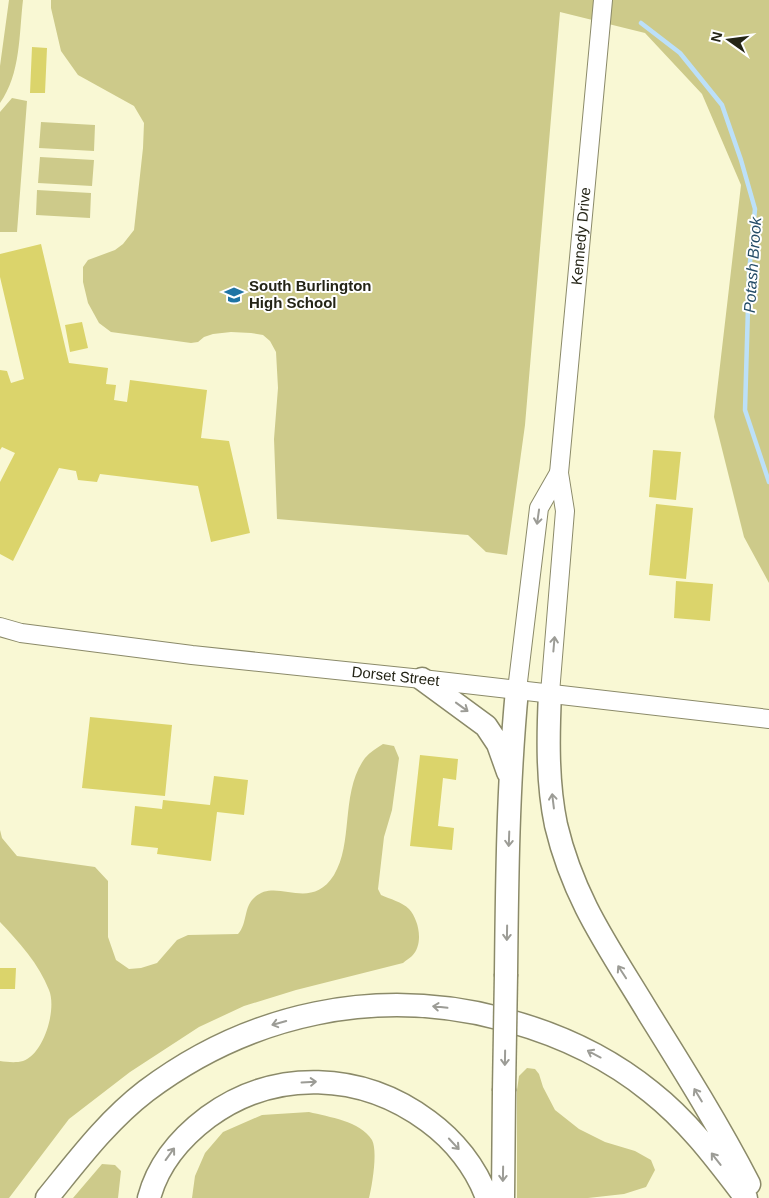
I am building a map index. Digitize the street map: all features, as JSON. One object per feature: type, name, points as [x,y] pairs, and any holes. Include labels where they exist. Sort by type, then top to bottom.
[{"type":"highway","points":[[422,679],[480,721],[493,735],[506,763],[511,790]]},
{"type":"highway","points":[[503,1198],[511,790],[518,690]]},
{"type":"highway","points":[[550,693],[548,725],[549,759],[554,810],[562,848],[576,890],[604,942],[649,1012],[728,1145],[756,1198]]},
{"type":"highway","points":[[47,1198],[91,1144],[126,1108],[166,1077],[202,1054],[253,1031],[293,1019],[338,1009],[398,1004],[455,1009],[511,1021],[558,1037],[604,1060],[651,1092],[682,1120],[714,1156],[746,1198]]},
{"type":"highway","points":[[148,1198],[160,1168],[168,1156],[188,1133],[213,1114],[240,1098],[269,1088],[314,1082],[343,1084],[370,1090],[396,1101],[420,1115],[444,1134],[464,1155],[480,1180],[487,1198]]},
{"type":"main road","name":"Kennedy Drive","points":[[550,693],[566,511],[559,473],[603,0]]},
{"type":"main road","name":"Kennedy Drive","points":[[518,690],[539,508],[559,473]]},
{"type":"main road","name":"Dorset Street","points":[[0,627],[21,633],[192,655],[550,693],[769,719]]},
{"type":"main road","name":"Dorset Street","points":[[0,634],[21,633]]},
{"type":"shaded area","points":[[9,0],[23,0],[20,39],[12,79],[0,103],[0,66]]},
{"type":"shaded area","points":[[51,0],[769,0],[769,583],[744,537],[714,417],[741,185],[702,94],[645,33],[560,12],[525,425],[507,555],[486,552],[468,535],[277,519],[274,439],[278,388],[276,352],[270,341],[263,335],[231,332],[213,334],[204,337],[198,342],[191,343],[111,332],[99,323],[88,303],[83,282],[83,267],[88,260],[115,250],[123,244],[134,230],[144,123],[134,106],[78,75],[61,51],[51,8]]},
{"type":"shaded area","points":[[12,98],[27,101],[17,232],[0,232],[0,112]]},
{"type":"shaded area","points":[[41,122],[95,125],[94,151],[39,148]]},
{"type":"shaded area","points":[[40,157],[94,160],[92,186],[38,183]]},
{"type":"shaded area","points":[[37,190],[91,193],[90,218],[36,215]]},
{"type":"shaded area","points":[[383,744],[394,746],[399,758],[392,810],[384,837],[378,889],[381,895],[409,909],[415,919],[418,926],[419,939],[416,951],[412,956],[403,963],[296,990],[244,1006],[199,1027],[130,1072],[69,1119],[9,1198],[0,1198],[0,1061],[20,1062],[30,1057],[37,1050],[43,1040],[50,1019],[51,998],[45,980],[34,962],[0,922],[0,830],[2,838],[17,856],[95,867],[108,881],[108,937],[116,960],[129,969],[141,968],[157,963],[177,940],[188,935],[238,934],[251,901],[264,892],[273,890],[304,893],[315,892],[325,886],[334,875],[344,848],[349,801],[357,771],[365,758]]},
{"type":"shaded area","points":[[527,1068],[535,1069],[539,1074],[543,1087],[555,1110],[579,1129],[605,1142],[635,1151],[651,1160],[655,1170],[646,1187],[624,1194],[588,1198],[517,1198],[517,1090],[519,1076]]},
{"type":"shaded area","points":[[309,1112],[352,1124],[360,1128],[372,1140],[374,1160],[369,1198],[192,1198],[195,1176],[205,1153],[223,1132],[262,1115]]},
{"type":"shaded area","points":[[102,1164],[115,1165],[121,1171],[118,1198],[73,1198]]},
{"type":"building","points":[[32,47],[47,48],[45,93],[30,93]]},
{"type":"building","points":[[41,244],[69,363],[108,368],[106,384],[116,385],[114,400],[127,402],[130,380],[207,390],[201,438],[229,441],[250,533],[211,542],[198,486],[100,474],[97,482],[78,480],[76,471],[59,468],[13,561],[0,554],[0,482],[15,453],[2,447],[0,450],[0,370],[7,371],[11,383],[24,379],[0,277],[0,254]]},
{"type":"building","points":[[82,322],[88,348],[70,352],[65,325]]},
{"type":"building","points":[[653,450],[681,452],[676,500],[649,497]]},
{"type":"building","points":[[656,504],[693,508],[686,579],[649,575]]},
{"type":"building","points":[[676,581],[713,584],[710,621],[674,618]]},
{"type":"building","points":[[90,717],[172,725],[165,796],[82,788]]},
{"type":"building","points":[[420,755],[458,759],[456,780],[443,778],[438,826],[454,828],[452,850],[410,846]]},
{"type":"building","points":[[214,776],[248,780],[244,815],[217,812],[211,861],[157,854],[158,848],[131,845],[135,806],[162,809],[163,800],[210,805]]},
{"type":"building","points":[[0,968],[16,968],[15,989],[0,989]]},
{"type":"waterway","name":"Potash Brook","points":[[641,23],[680,53],[722,105],[755,209],[749,273],[745,410],[769,482]]},
{"type":"place","name":"South Burlington High School","points":[[234,295]]}]
